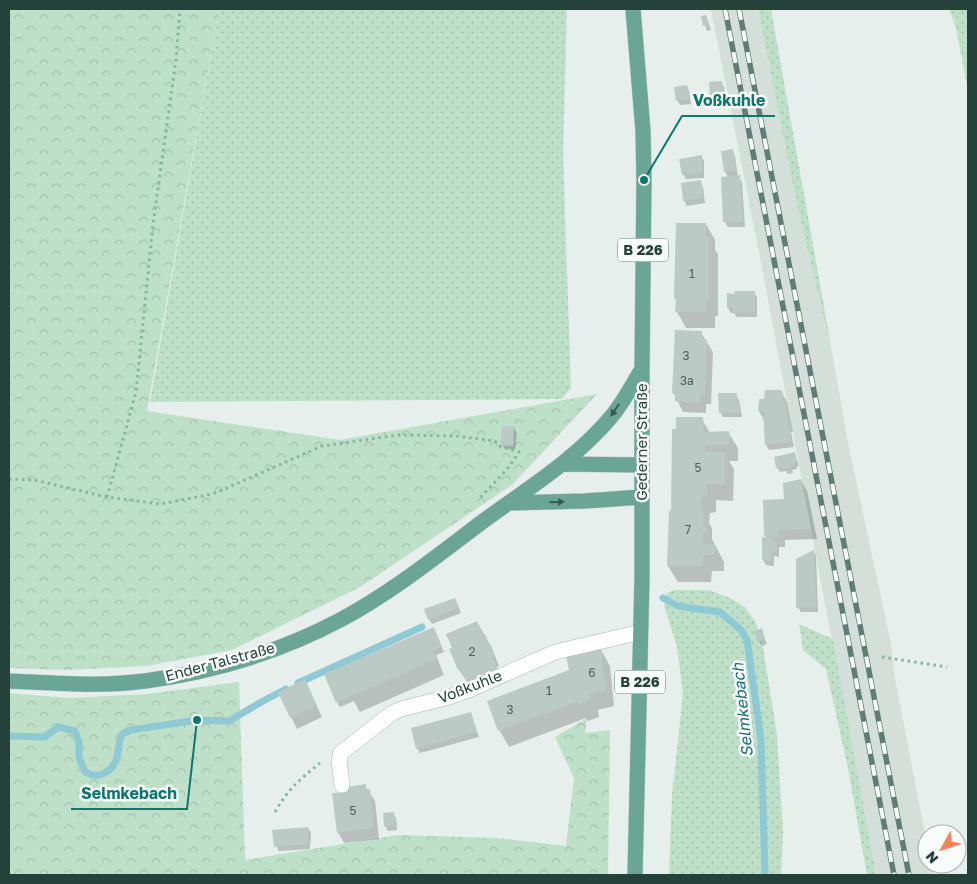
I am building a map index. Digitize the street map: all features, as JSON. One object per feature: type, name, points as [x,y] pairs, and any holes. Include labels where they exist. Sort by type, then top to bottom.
[{"type":"main road","name":"Gederner Straße","points":[[633,9],[643,131],[641,632],[635,875]]},
{"type":"main road","name":"Ender Talstraße","points":[[9,681],[92,684],[144,681],[213,668],[249,658],[293,642],[342,619],[391,590],[562,464],[612,416],[642,369]]},
{"type":"main road","points":[[562,464],[642,465]]},
{"type":"main road","points":[[508,502],[584,501],[642,497]]},
{"type":"street","name":"Voßkuhle","points":[[341,753],[392,713],[401,709],[469,690],[555,652],[641,632]]},
{"type":"street","points":[[341,753],[339,760],[342,785]]},
{"type":"path","points":[[107,497],[136,392],[154,224],[176,60],[180,9]]},
{"type":"path","points":[[9,479],[34,480],[107,497],[160,504],[212,494],[322,446],[398,435],[466,437],[495,441],[499,446],[520,452]]},
{"type":"path","points":[[882,657],[947,667]]},
{"type":"path","points":[[275,812],[286,793],[300,778],[326,759],[341,753]]},
{"type":"shaded area","points":[[711,9],[758,9],[798,210],[832,352],[848,443],[890,639],[895,678],[923,824],[917,824],[917,874],[933,875],[876,875],[763,273]]},
{"type":"green space","points":[[9,9],[219,9],[147,411],[340,440],[597,394],[512,485],[360,587],[232,650],[146,666],[66,670],[9,668]]},
{"type":"green space","points":[[219,9],[567,9],[563,152],[571,388],[562,399],[150,402]]},
{"type":"green space","points":[[758,9],[771,9],[832,352],[798,210]]},
{"type":"green space","points":[[949,9],[968,9],[968,91],[956,28]]},
{"type":"green space","points":[[674,590],[709,590],[730,598],[745,607],[755,621],[763,648],[777,735],[783,833],[781,875],[669,875],[672,796],[683,694],[677,647],[664,605],[667,593]]},
{"type":"green space","points":[[799,624],[833,639],[876,875],[867,875],[848,768],[826,669],[803,650]]},
{"type":"green space","points":[[239,682],[245,860],[398,835],[496,838],[566,846],[574,778],[555,737],[587,718],[585,733],[610,730],[608,875],[9,875],[9,693],[69,698],[147,694]]},
{"type":"building","points":[[706,15],[709,25],[703,26],[701,16]]},
{"type":"building","points":[[722,81],[723,97],[710,98],[709,82]]},
{"type":"building","points":[[687,85],[689,99],[676,101],[674,87]]},
{"type":"building","points":[[733,149],[736,171],[724,172],[721,151]]},
{"type":"building","points":[[702,155],[702,173],[682,175],[679,159]]},
{"type":"building","points":[[740,175],[743,222],[723,222],[721,177]]},
{"type":"building","points":[[701,180],[703,198],[683,201],[681,183]]},
{"type":"building","points":[[676,223],[706,223],[706,236],[709,237],[709,300],[706,300],[706,312],[675,312]]},
{"type":"building","points":[[735,291],[755,291],[755,312],[733,313],[733,308],[727,308],[727,293],[734,294]]},
{"type":"building","points":[[675,330],[702,331],[701,338],[707,340],[705,394],[700,394],[700,403],[675,401],[675,393],[672,393]]},
{"type":"building","points":[[765,390],[782,390],[792,442],[765,445],[763,412],[758,411],[759,399],[764,399]]},
{"type":"building","points":[[718,393],[737,393],[737,404],[739,404],[740,413],[719,413]]},
{"type":"building","points":[[676,417],[703,417],[704,432],[729,431],[729,445],[705,445],[705,451],[725,452],[725,485],[707,484],[707,496],[701,497],[701,510],[704,511],[703,527],[707,528],[707,533],[703,532],[703,544],[715,544],[715,555],[703,555],[702,566],[667,566],[669,511],[671,510],[672,429],[676,429]]},
{"type":"building","points":[[502,426],[514,426],[513,446],[501,445]]},
{"type":"building","points":[[795,452],[797,461],[795,461],[795,464],[790,465],[791,468],[783,469],[783,466],[776,468],[774,457]]},
{"type":"building","points":[[801,479],[811,529],[779,530],[779,537],[764,536],[763,500],[784,499],[783,483]]},
{"type":"building","points":[[762,537],[773,538],[773,542],[777,542],[777,552],[772,551],[771,561],[762,560]]},
{"type":"building","points":[[814,550],[816,607],[796,608],[796,559]]},
{"type":"building","points":[[455,598],[459,607],[428,620],[424,609]]},
{"type":"building","points":[[477,621],[494,655],[492,656],[498,670],[467,683],[461,669],[458,670],[449,649],[452,648],[446,634]]},
{"type":"building","points":[[434,627],[442,647],[432,651],[436,659],[336,703],[324,674]]},
{"type":"building","points":[[762,628],[765,639],[758,642],[754,631]]},
{"type":"building","points":[[601,649],[606,690],[589,694],[590,700],[578,705],[577,702],[498,731],[487,701],[569,670],[566,656]]},
{"type":"building","points":[[305,679],[317,706],[290,718],[278,692]]},
{"type":"building","points":[[471,712],[477,732],[416,749],[411,728]]},
{"type":"building","points":[[366,784],[366,789],[370,789],[373,828],[337,833],[332,793],[348,792],[347,787]]},
{"type":"building","points":[[394,812],[395,825],[384,826],[383,813]]},
{"type":"building","points":[[308,827],[308,844],[274,847],[272,830]]},
{"type":"waterway","name":"Selmkebach","points":[[663,598],[678,606],[720,612],[741,630],[747,640],[761,739],[765,875]]},
{"type":"waterway","name":"Selmkebach","points":[[298,683],[422,627]]},
{"type":"waterway","name":"Selmkebach","points":[[9,736],[44,737],[59,727],[75,731],[79,742],[79,757],[85,772],[100,775],[114,765],[122,734],[131,730],[197,720],[229,721],[286,689]]},
{"type":"railway","points":[[725,9],[894,875]]},
{"type":"railway","points":[[739,9],[909,875]]},
{"type":"place","name":"Voßkuhle","points":[[644,180]]},
{"type":"place","name":"Selmkebach","points":[[197,720]]}]
